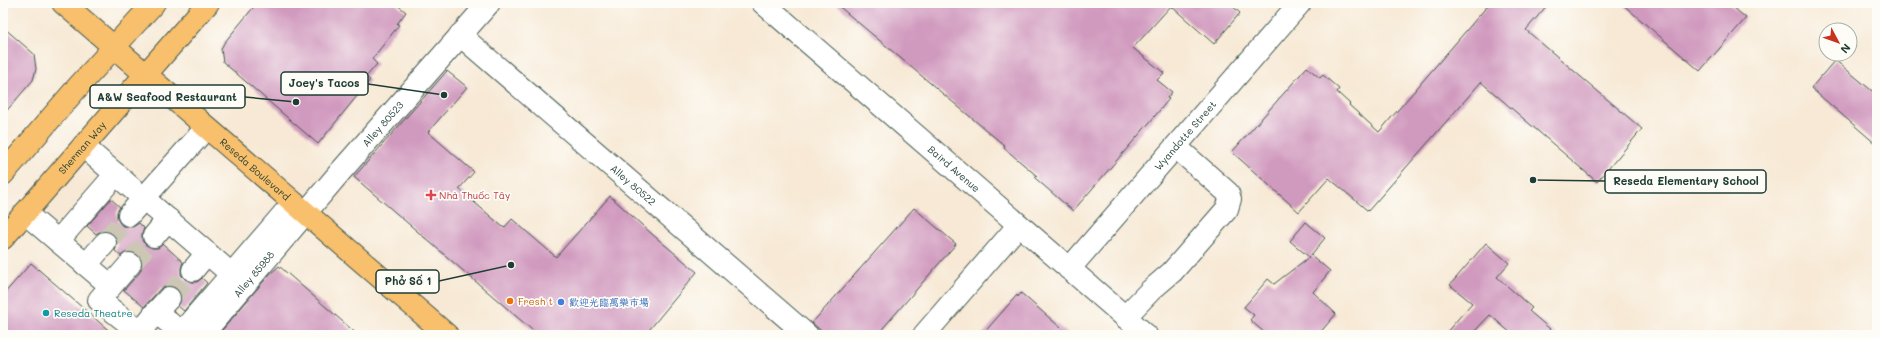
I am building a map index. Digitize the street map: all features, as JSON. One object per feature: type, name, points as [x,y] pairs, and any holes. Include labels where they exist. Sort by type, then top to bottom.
[{"type":"main road","name":"Reseda Boulevard","points":[[63,3],[447,335]]},
{"type":"main road","points":[[3,174],[154,3]]},
{"type":"main road","name":"Sherman Way","points":[[3,238],[208,3]]},
{"type":"street","name":"Alley 80523","points":[[299,208],[489,3]]},
{"type":"street","name":"Baird Avenue","points":[[763,3],[1018,226],[1146,335]]},
{"type":"street","name":"Wyandotte Street","points":[[1069,269],[1300,3]]},
{"type":"street","name":"Alley 80522","points":[[460,35],[807,335]]},
{"type":"street","points":[[129,215],[206,128]]},
{"type":"street","points":[[83,146],[238,280]]},
{"type":"street","points":[[1125,317],[1151,290],[1172,272],[1226,209],[1230,199],[1228,193],[1176,147]]},
{"type":"street","points":[[58,241],[116,174]]},
{"type":"street","name":"Alley 85988","points":[[189,334],[238,280],[299,208]]},
{"type":"street","points":[[25,213],[111,286]]},
{"type":"street","points":[[154,236],[168,219]]},
{"type":"street","points":[[924,335],[1018,226]]},
{"type":"street","points":[[86,265],[105,242]]},
{"type":"street","points":[[193,270],[207,253]]},
{"type":"street","points":[[130,264],[99,300],[132,326],[144,327],[163,305],[189,334]]},
{"type":"building","points":[[257,3],[395,3],[406,12],[397,24],[399,25],[372,59],[377,64],[366,77],[370,80],[318,144],[223,62],[221,49],[224,43]]},
{"type":"building","points":[[835,3],[1229,3],[1240,13],[1214,44],[1171,6],[1133,48],[1164,73],[1157,80],[1172,92],[1167,98],[1169,99],[1150,122],[1073,211],[1035,178],[1037,176],[1004,148],[1005,146]]},
{"type":"building","points":[[1490,3],[1549,3],[1526,30],[1642,129],[1597,182],[1481,82],[1368,211],[1329,178],[1299,212],[1232,152],[1307,67],[1320,78],[1323,75],[1339,89],[1337,92],[1350,104],[1349,105],[1379,132]]},
{"type":"building","points":[[1621,3],[1728,3],[1746,18],[1700,71]]},
{"type":"building","points":[[3,27],[34,54],[36,69],[33,80],[3,115]]},
{"type":"building","points":[[1833,62],[1837,62],[1877,95],[1877,145],[1811,88]]},
{"type":"building","points":[[447,71],[467,87],[428,132],[474,172],[459,189],[504,228],[512,219],[556,257],[610,196],[697,272],[645,335],[538,335],[354,177]]},
{"type":"building","points":[[111,199],[120,207],[117,212],[117,219],[121,225],[133,227],[139,223],[144,228],[142,241],[146,245],[152,248],[158,248],[163,244],[183,262],[181,275],[185,279],[191,282],[197,282],[202,278],[207,283],[184,311],[178,306],[181,300],[181,294],[172,286],[166,286],[160,289],[144,307],[124,290],[140,272],[142,260],[138,254],[132,252],[126,252],[121,256],[115,251],[117,239],[113,234],[107,231],[101,231],[96,234],[87,226]]},
{"type":"building","points":[[914,208],[956,244],[877,335],[826,335],[812,323]]},
{"type":"building","points":[[1306,222],[1325,238],[1311,255],[1330,271],[1313,292],[1336,314],[1318,335],[1267,335],[1250,320],[1254,315],[1244,307],[1268,279],[1274,284],[1309,257],[1290,241]]},
{"type":"building","points":[[1486,243],[1509,263],[1497,277],[1532,308],[1529,311],[1557,335],[1513,335],[1490,315],[1471,335],[1444,335],[1472,303],[1450,285]]},
{"type":"building","name":"Reseda Theatre","points":[[31,263],[114,335],[3,335],[3,295]]},
{"type":"building","points":[[279,266],[358,335],[218,335],[269,275]]},
{"type":"building","points":[[1021,293],[1069,335],[982,335],[1017,295],[1018,297]]},
{"type":"tunnel","points":[[105,243],[129,215]]},
{"type":"tunnel","points":[[130,264],[154,236]]},
{"type":"tunnel","points":[[169,298],[193,270]]},
{"type":"place","name":"Joey's Tacos","points":[[444,95]]},
{"type":"place","name":"A&W Seafood Restaurant","points":[[296,102]]},
{"type":"place","name":"Reseda Elementary School","points":[[1533,180]]},
{"type":"place","name":"Nhà Thuốc Tây","points":[[431,195]]},
{"type":"place","name":"Phở Số 1","points":[[511,265]]},
{"type":"place","name":"Fresh t","points":[[510,301]]},
{"type":"place","name":"歡迎光臨萬樂市場","points":[[561,302]]},
{"type":"place","name":"Reseda Theatre","points":[[46,313]]}]
